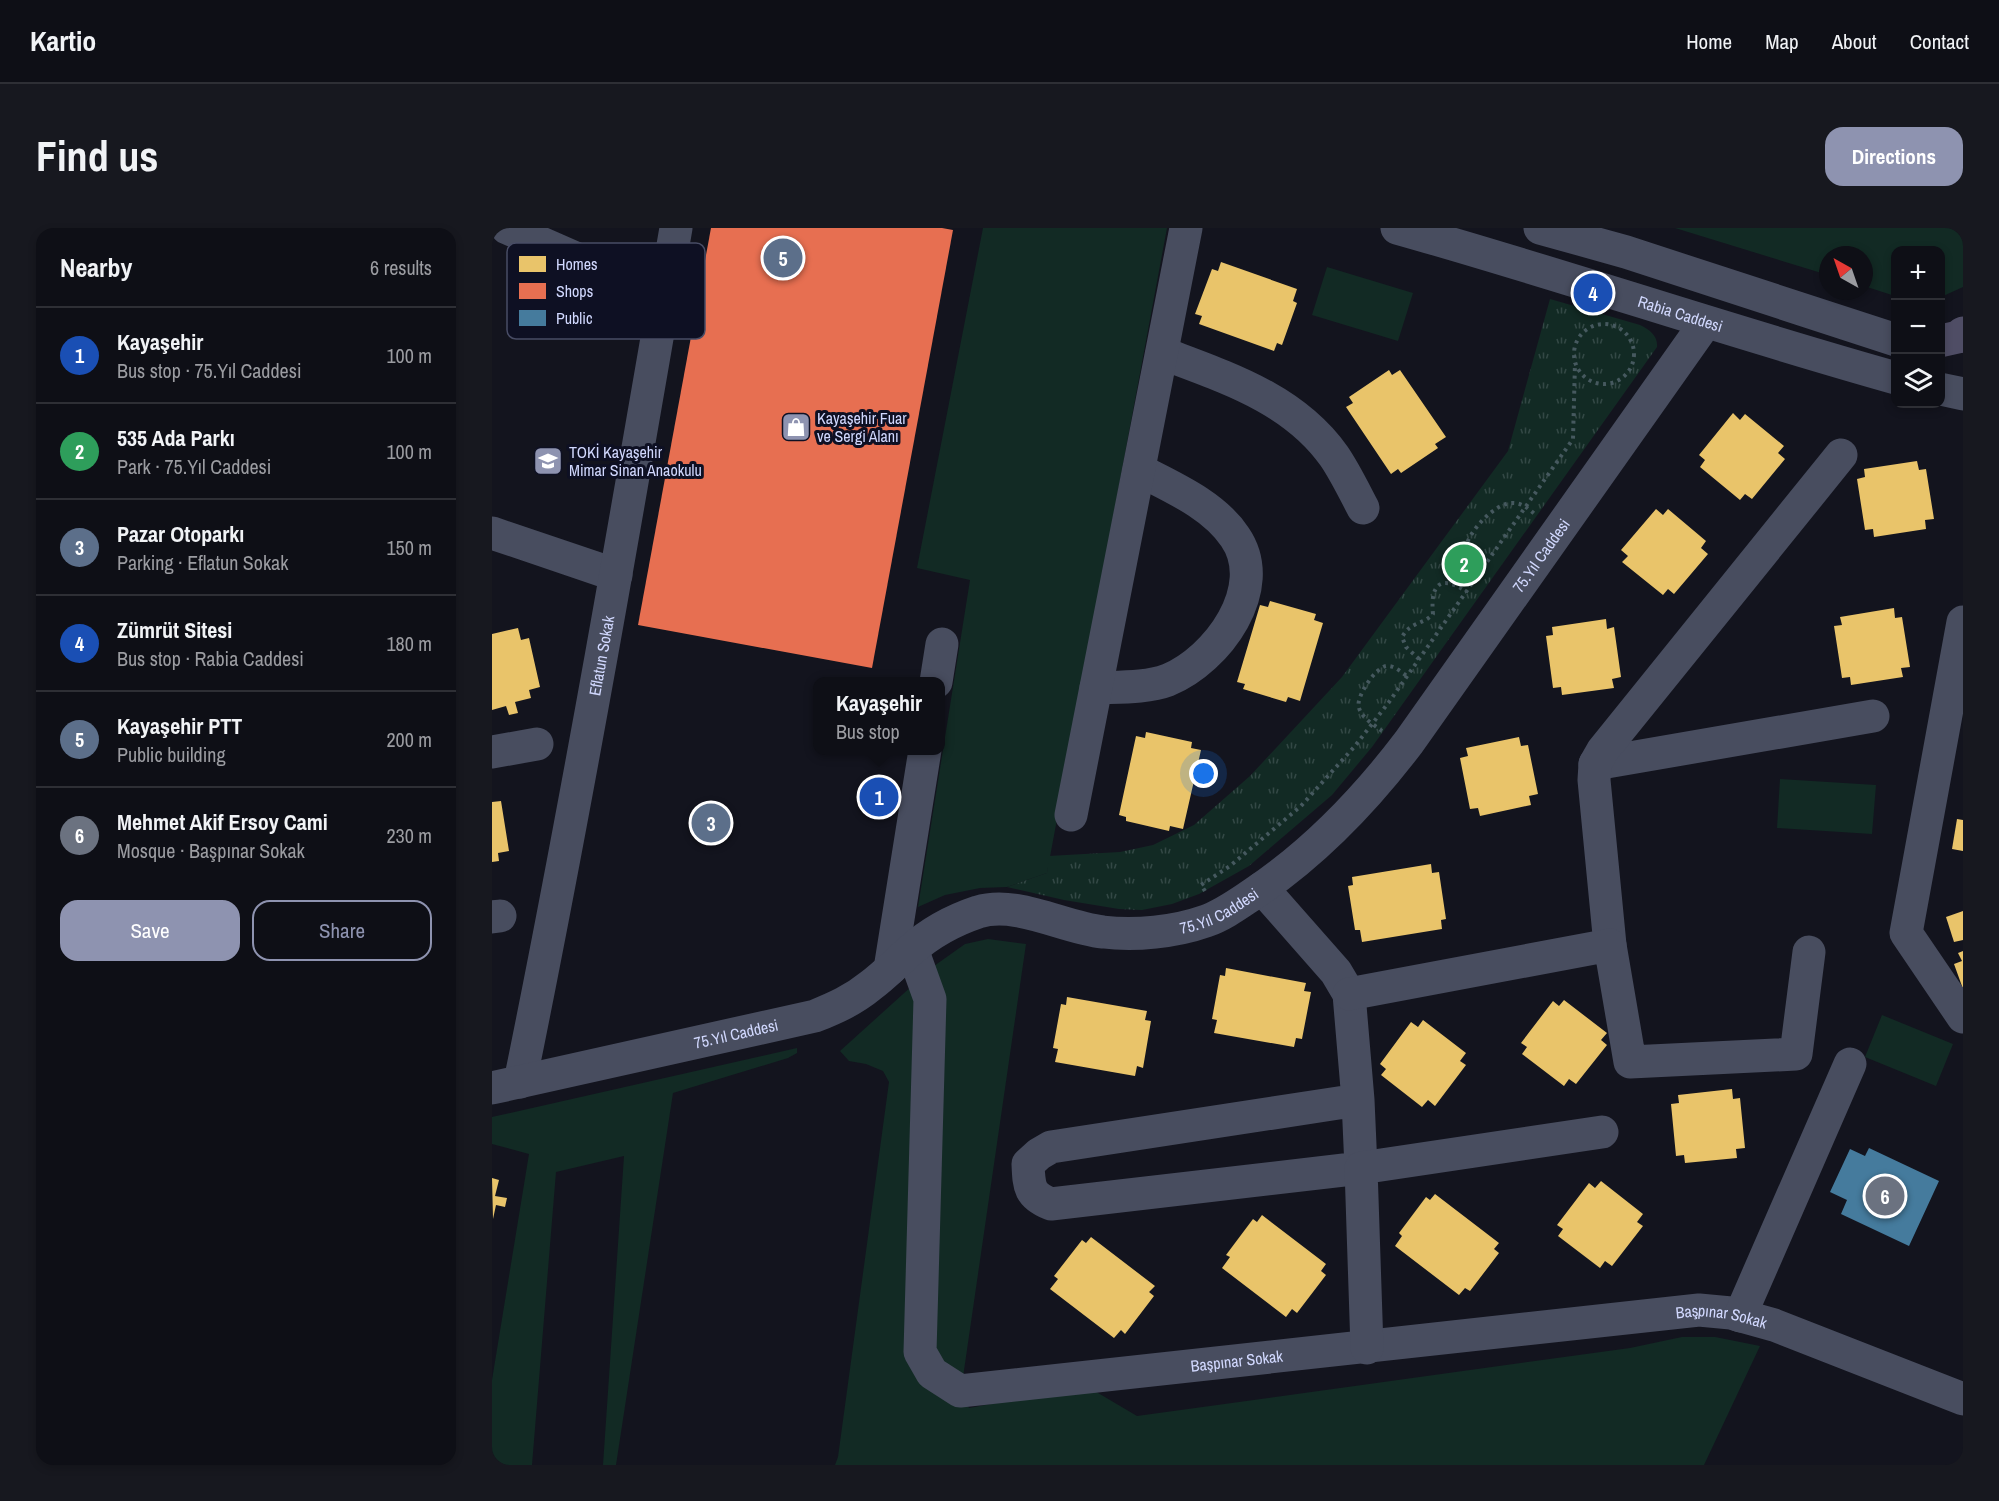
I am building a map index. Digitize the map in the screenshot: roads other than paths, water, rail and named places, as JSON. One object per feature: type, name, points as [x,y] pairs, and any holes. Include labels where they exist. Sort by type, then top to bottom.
[{"type":"main road","points":[[1945,340],[1958,337],[1963,333]]},
{"type":"main road","points":[[1945,355],[1963,361]]},
{"type":"street","points":[[507,228],[541,243]]},
{"type":"street","name":"Eflatun Sokak","points":[[673,243],[676,228]]},
{"type":"street","points":[[1071,815],[1186,228]]},
{"type":"street","name":"Rabia Caddesi","points":[[1397,228],[1891,377]]},
{"type":"street","points":[[1540,228],[1626,252],[1891,338]]},
{"type":"street","name":"75.Yıl Caddesi","points":[[506,1085],[815,1016],[843,1005],[870,987],[938,930],[980,912],[992,910],[1025,913],[1101,932],[1135,933],[1186,926],[1220,914],[1262,888],[1290,867],[1349,812],[1379,781],[1405,748],[1706,321]]},
{"type":"street","name":"Eflatun Sokak","points":[[506,1085],[556,906],[657,339]]},
{"type":"street","points":[[1162,353],[1263,394],[1301,420],[1333,455],[1363,508]]},
{"type":"street","points":[[1945,390],[1963,394]]},
{"type":"street","points":[[1809,952],[1796,1054],[1630,1062],[1610,945],[1594,780],[1595,764],[1603,750],[1841,455]]},
{"type":"street","points":[[1096,688],[1139,686],[1167,680],[1197,664],[1218,644],[1235,616],[1247,585],[1246,558],[1235,537],[1220,520],[1200,504],[1139,470]]},
{"type":"street","points":[[492,532],[616,575]]},
{"type":"street","points":[[1963,622],[1906,933],[1963,1017]]},
{"type":"street","points":[[937,677],[942,644]]},
{"type":"street","points":[[1595,764],[1873,716]]},
{"type":"street","points":[[492,752],[537,744]]},
{"type":"street","points":[[901,959],[924,755]]},
{"type":"street","points":[[1262,888],[1336,972],[1348,994],[1358,1100],[1367,1348]]},
{"type":"street","points":[[1348,994],[1610,945]]},
{"type":"street","name":"Başpınar Sokak","points":[[901,959],[930,999],[920,1352],[932,1373],[960,1391],[1699,1310],[1740,1316],[1774,1325],[1961,1394]]},
{"type":"street","points":[[1740,1316],[1850,1064]]},
{"type":"street","points":[[1358,1100],[1051,1147],[1028,1164],[1029,1183],[1038,1198],[1051,1204],[1361,1168],[1602,1132]]},
{"type":"place","name":"Kayaşehir PTT","points":[[783,258]]},
{"type":"place","name":"Zümrüt Sitesi","points":[[1593,293]]},
{"type":"place","name":"Kayaşehir Fuar ve Sergi Alanı","points":[[796,427]]},
{"type":"place","name":"TOKİ Kayaşehir Mimar Sinan Anaokulu","points":[[548,461]]},
{"type":"place","name":"535 Ada Parkı","points":[[1464,564]]},
{"type":"place","name":"Kayaşehir","points":[[879,797]]},
{"type":"place","name":"Pazar Otoparkı","points":[[711,823]]},
{"type":"place","name":"Mehmet Akif Ersoy Cami","points":[[1885,1196]]}]
